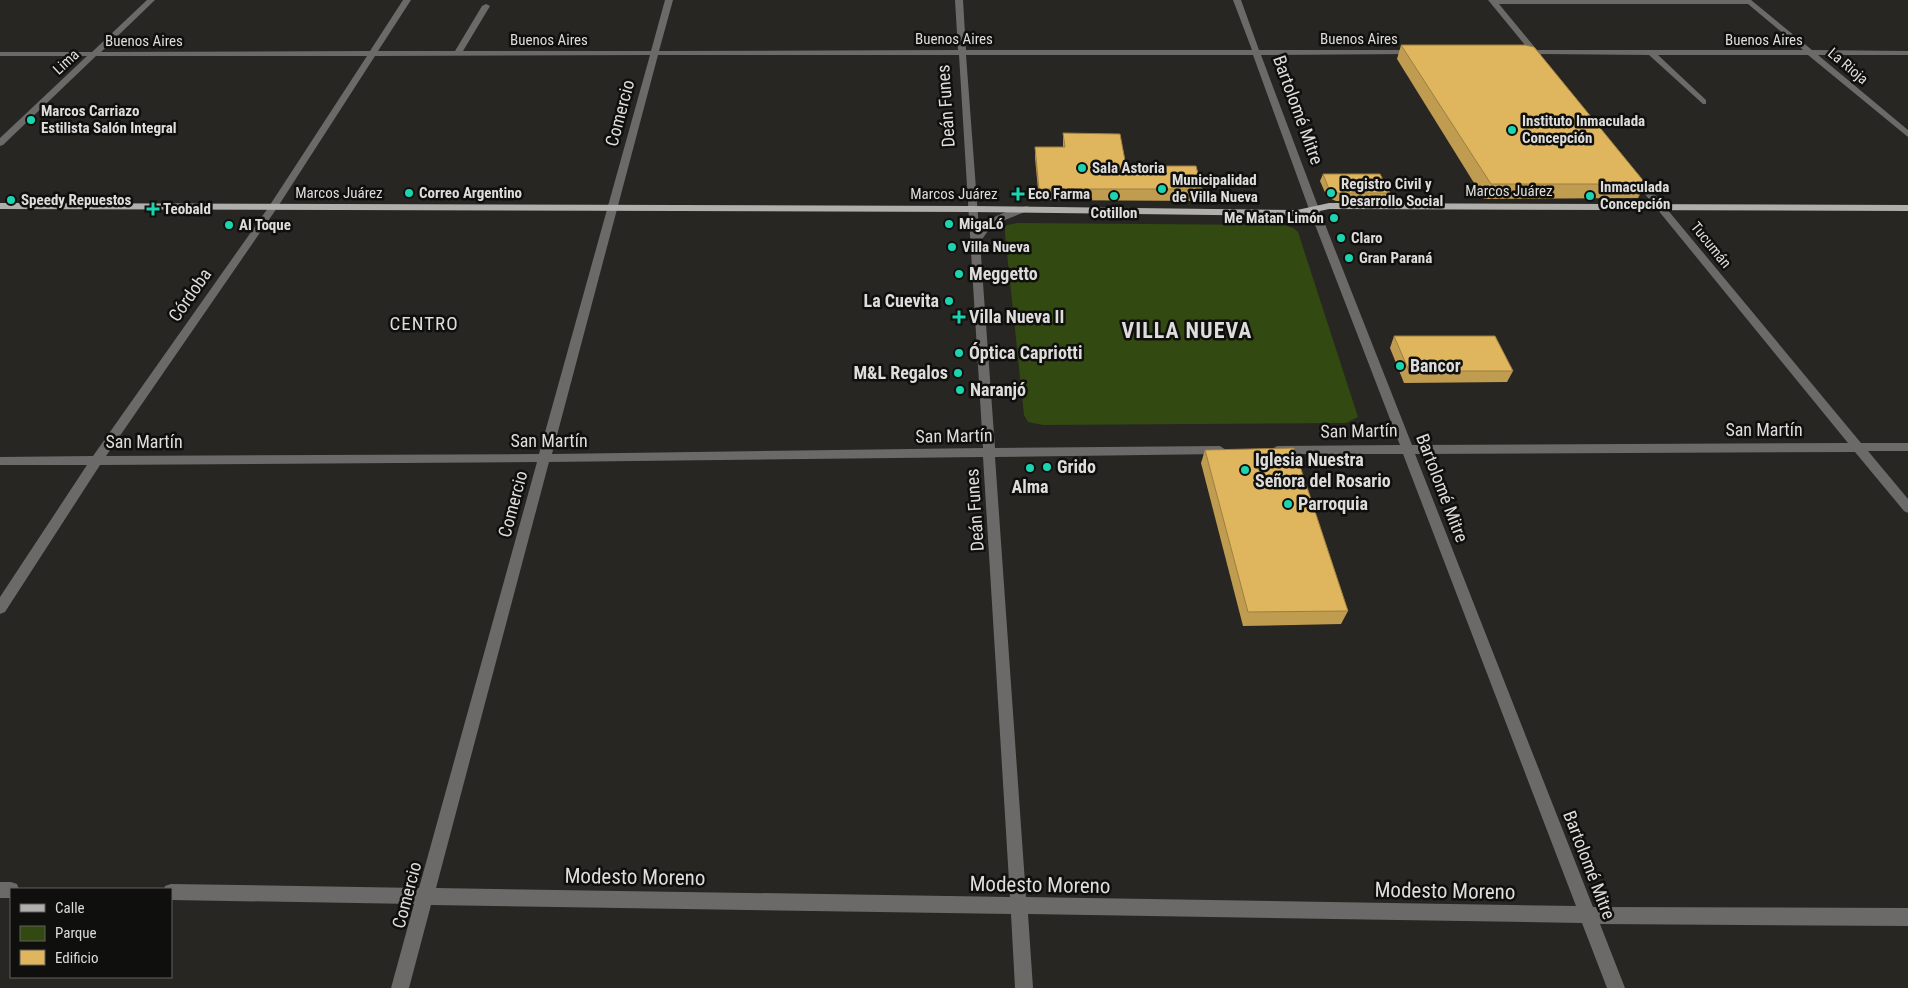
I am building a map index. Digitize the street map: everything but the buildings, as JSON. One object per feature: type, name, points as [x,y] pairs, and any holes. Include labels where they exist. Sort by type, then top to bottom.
[{"type":"main road","name":"Marcos Juárez","points":[[0,206],[972,208],[1297,213],[1329,206],[1908,208]]},
{"type":"street","name":"Lima","points":[[0,143],[152,0]]},
{"type":"street","name":"Córdoba","points":[[0,608],[97,460],[272,208],[374,54],[407,0]]},
{"type":"street","name":"Comercio","points":[[400,988],[669,0]]},
{"type":"street","name":"Deán Funes","points":[[958,0],[990,453],[1024,988]]},
{"type":"street","name":"Bartolomé Mitre","points":[[1237,0],[1258,52],[1314,209],[1616,988]]},
{"type":"street","points":[[1493,1],[1748,1]]},
{"type":"street","points":[[1493,1],[1548,68]]},
{"type":"street","name":"La Rioja","points":[[1748,1],[1908,134]]},
{"type":"street","points":[[457,54],[486,6]]},
{"type":"street","name":"Buenos Aires","points":[[0,54],[1426,52]]},
{"type":"street","name":"Buenos Aires","points":[[1515,52],[1908,53]]},
{"type":"street","points":[[1652,53],[1703,102]]},
{"type":"street","name":"Tucumán","points":[[1628,167],[1908,508]]},
{"type":"street","points":[[975,242],[984,228],[997,218],[1030,209]]},
{"type":"street","name":"San Martín","points":[[1267,450],[1908,447]]},
{"type":"street","name":"San Martín","points":[[0,461],[544,458],[1228,450]]},
{"type":"street","name":"Modesto Moreno","points":[[172,892],[1588,916],[1908,917]]},
{"type":"green space","points":[[1018,223],[1284,225],[1293,228],[1298,232],[1358,417],[1346,423],[1043,425],[1028,422],[1024,415],[1005,234],[1005,227],[1007,225]]},
{"type":"place","name":"Marcos Carriazo Estilista Salón Integral","points":[[31,120]]},
{"type":"place","name":"Instituto Inmaculada Concepción","points":[[1512,130]]},
{"type":"place","name":"Sala Astoria","points":[[1082,168]]},
{"type":"place","name":"Municipalidad de Villa Nueva","points":[[1162,189]]},
{"type":"place","name":"Correo Argentino","points":[[409,193]]},
{"type":"place","name":"Registro Civil y Desarrollo Social","points":[[1331,193]]},
{"type":"place","name":"Eco Farma","points":[[1018,194]]},
{"type":"place","name":"Cotillon","points":[[1114,196]]},
{"type":"place","name":"Inmaculada Concepción","points":[[1590,196]]},
{"type":"place","name":"Speedy Repuestos","points":[[11,200]]},
{"type":"place","name":"Teobald","points":[[153,209]]},
{"type":"place","name":"Me Matan Limón","points":[[1334,218]]},
{"type":"place","name":"MigaLó","points":[[949,224]]},
{"type":"place","name":"Al Toque","points":[[229,225]]},
{"type":"place","name":"Claro","points":[[1341,238]]},
{"type":"place","name":"Villa Nueva","points":[[952,247]]},
{"type":"place","name":"Gran Paraná","points":[[1349,258]]},
{"type":"place","name":"Meggetto","points":[[959,274]]},
{"type":"place","name":"La Cuevita","points":[[949,301]]},
{"type":"place","name":"Villa Nueva II","points":[[959,317]]},
{"type":"place","name":"Óptica Capriotti","points":[[959,353]]},
{"type":"place","name":"Bancor","points":[[1400,366]]},
{"type":"place","name":"M&L Regalos","points":[[958,373]]},
{"type":"place","name":"Naranjó","points":[[960,390]]},
{"type":"place","name":"Grido","points":[[1047,467]]},
{"type":"place","name":"Alma","points":[[1030,468]]},
{"type":"place","name":"Iglesia Nuestra Señora del Rosario","points":[[1245,470]]},
{"type":"place","name":"Parroquia","points":[[1288,504]]},
{"type":"district","name":"CENTRO","points":[[424,323]]},
{"type":"district","name":"VILLA NUEVA","points":[[1187,330]]}]
